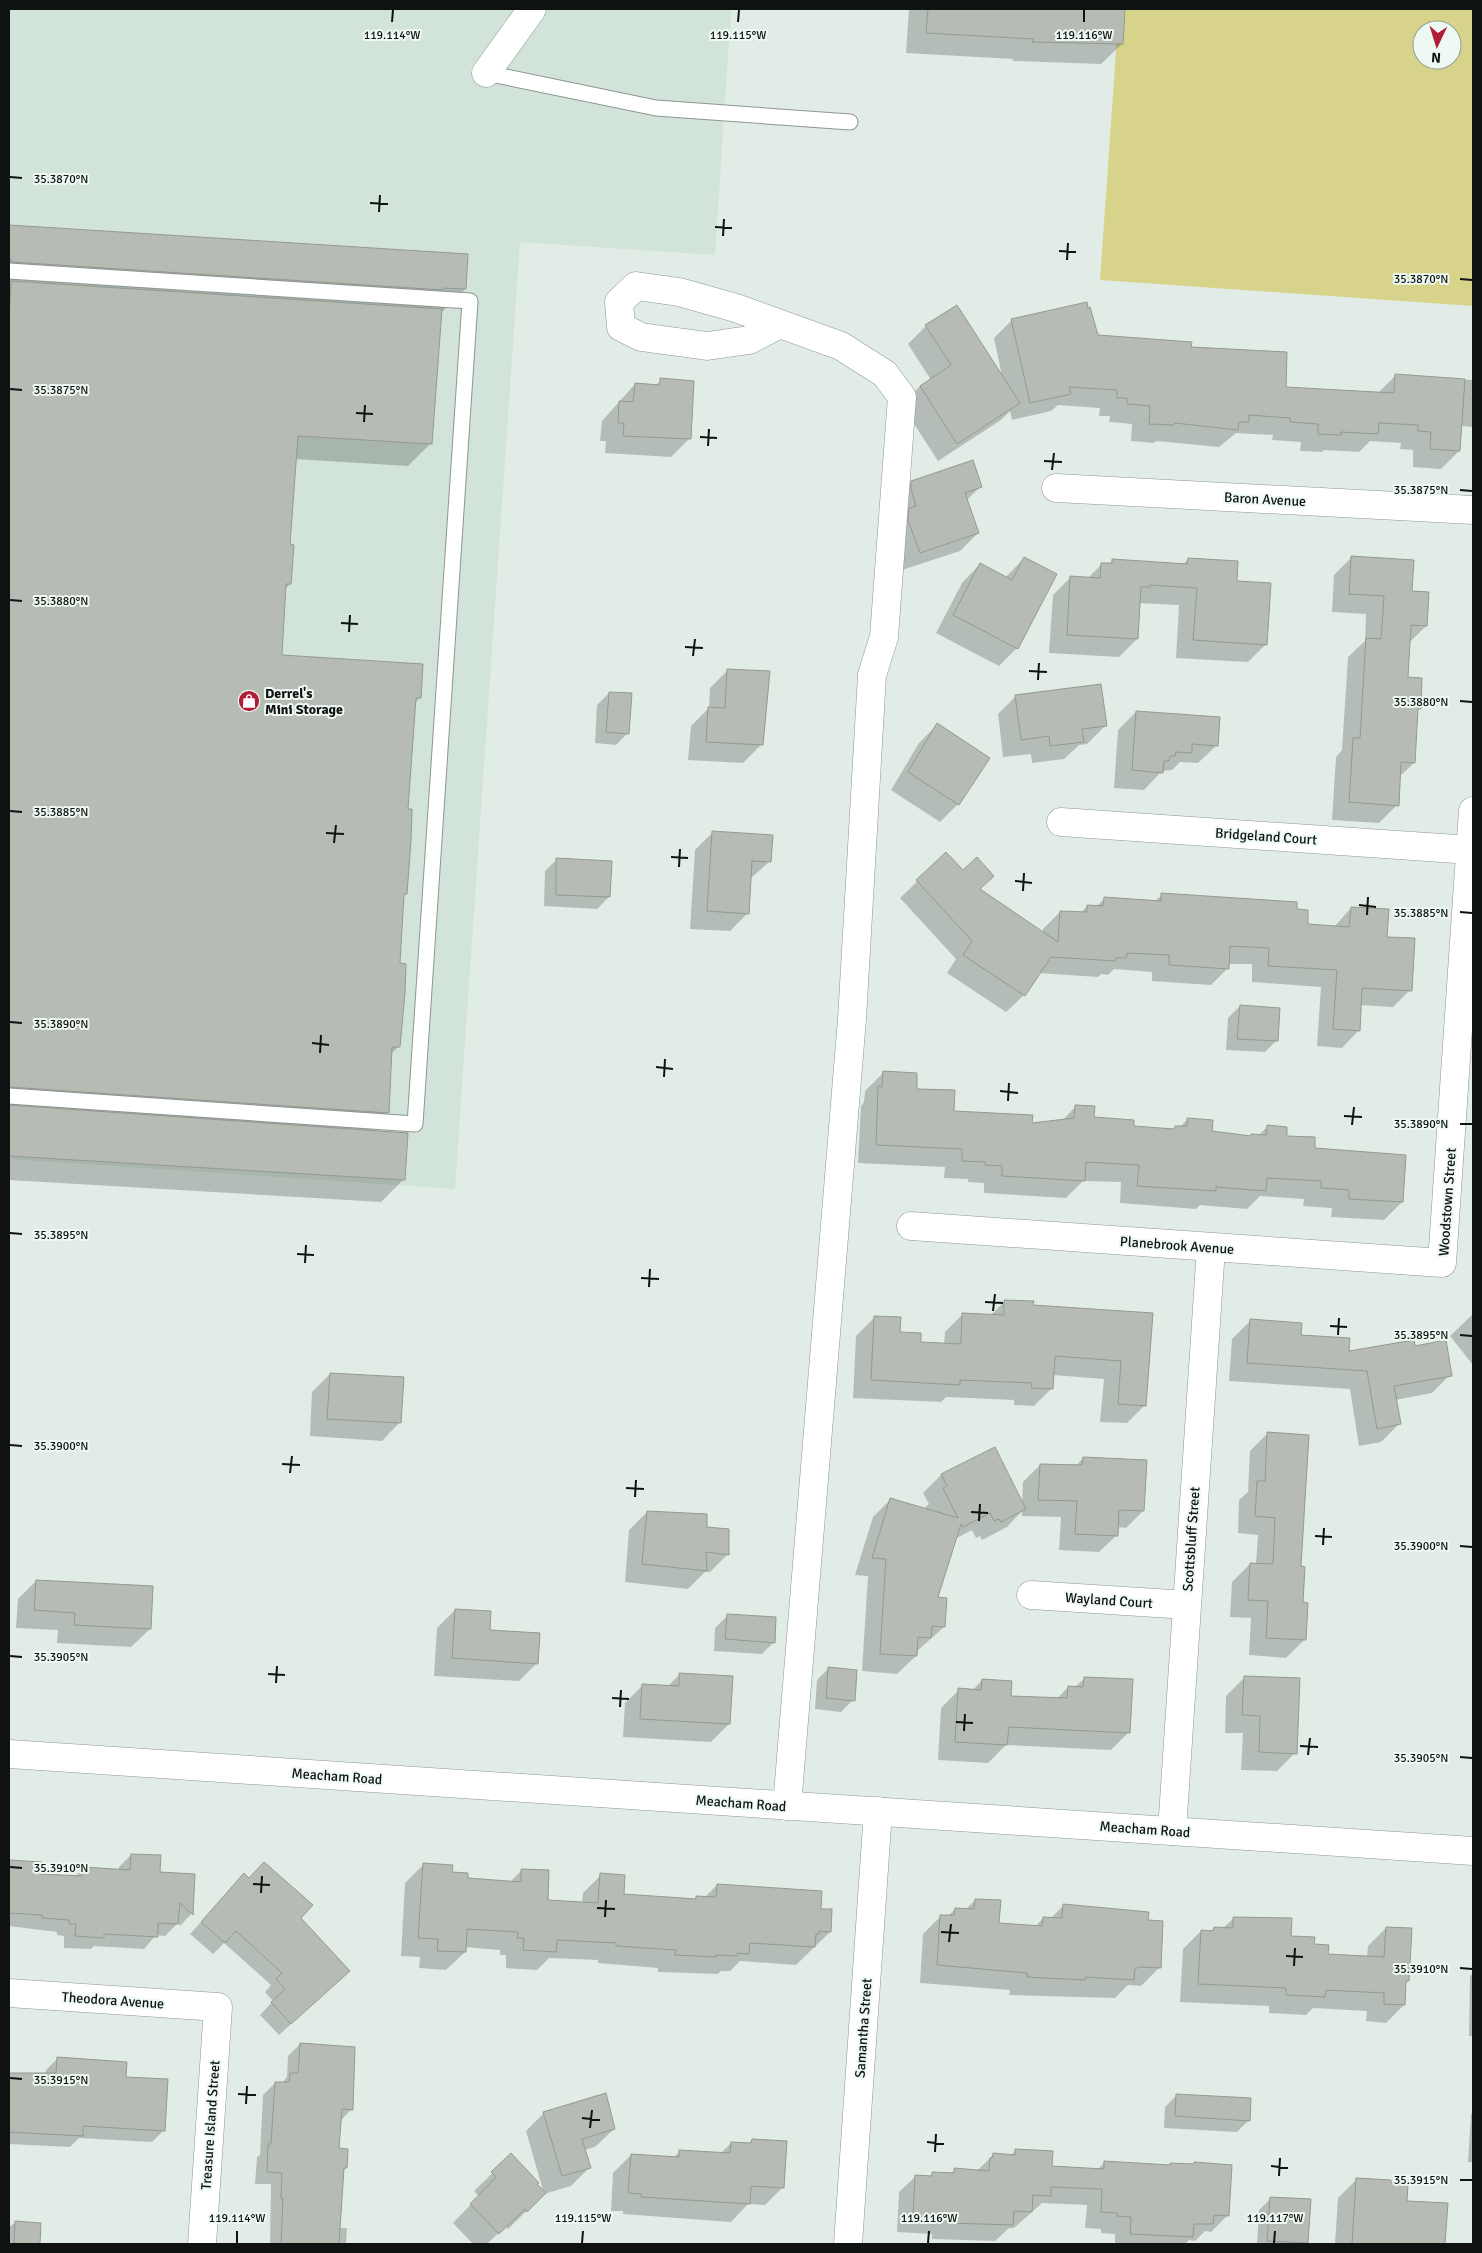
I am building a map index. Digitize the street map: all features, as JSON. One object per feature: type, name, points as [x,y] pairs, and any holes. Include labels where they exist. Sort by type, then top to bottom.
[{"type":"street","points":[[486,73],[532,9]]},
{"type":"street","points":[[780,324],[749,340],[707,346],[641,337],[621,327],[619,302],[636,286],[679,292],[736,308],[841,346],[885,374],[902,397],[884,637],[872,674],[852,1019],[787,1806]]},
{"type":"street","name":"Baron Avenue","points":[[1056,488],[1473,510]]},
{"type":"street","name":"Woodstown Street","points":[[1442,1263],[1473,811]]},
{"type":"street","name":"Bridgeland Court","points":[[1060,822],[1471,850]]},
{"type":"street","name":"Planebrook Avenue","points":[[911,1226],[1442,1263]]},
{"type":"street","name":"Scottsbluff Street","points":[[1172,1831],[1211,1248]]},
{"type":"street","name":"Wayland Court","points":[[1031,1595],[1187,1605]]},
{"type":"street","name":"Meacham Road","points":[[9,1754],[1473,1851]]},
{"type":"street","name":"Samantha Street","points":[[848,2244],[878,1811]]},
{"type":"street","name":"Theodora Avenue","points":[[9,1993],[218,2007]]},
{"type":"street","name":"Treasure Island Street","points":[[202,2244],[218,2007]]},
{"type":"lane","points":[[486,73],[656,108],[850,122]]},
{"type":"lane","points":[[9,271],[470,301],[415,1124],[9,1096]]},
{"type":"shaded area","name":"Derrel's Mini Storage","points":[[9,9],[731,9],[715,255],[520,242],[455,1189],[9,1159]]},
{"type":"shaded area","points":[[1119,9],[1473,9],[1473,306],[1100,280]]},
{"type":"building","points":[[928,9],[1125,9],[1123,44],[1032,42],[1033,39],[926,33]]},
{"type":"building","points":[[9,225],[468,254],[466,289],[443,288],[443,290],[12,262],[12,260],[9,260]]},
{"type":"building","name":"Derrel's Mini Storage","points":[[11,281],[442,309],[432,444],[298,436],[290,544],[294,545],[291,584],[286,584],[282,655],[423,664],[421,698],[416,698],[408,809],[412,809],[411,841],[407,894],[404,894],[400,963],[406,964],[405,993],[400,1047],[392,1047],[389,1113],[9,1087],[9,322]]},
{"type":"building","points":[[1087,302],[1098,335],[1192,342],[1191,347],[1287,352],[1286,387],[1394,393],[1395,374],[1465,379],[1460,451],[1430,449],[1431,432],[1418,431],[1418,425],[1379,423],[1378,434],[1341,432],[1341,435],[1318,434],[1318,424],[1290,422],[1290,418],[1249,415],[1249,422],[1239,422],[1238,430],[1175,423],[1173,425],[1149,424],[1150,406],[1127,404],[1127,398],[1117,398],[1117,390],[1069,387],[1071,394],[1030,403],[1011,319]]},
{"type":"building","points":[[957,305],[1020,403],[957,444],[920,386],[951,365],[925,325]]},
{"type":"building","points":[[660,378],[694,381],[691,439],[623,436],[624,423],[618,423],[619,401],[633,402],[635,383],[660,385]]},
{"type":"building","points":[[973,460],[982,487],[965,493],[979,533],[920,553],[908,520],[909,508],[916,506],[911,489],[911,481]]},
{"type":"building","points":[[1351,556],[1414,560],[1412,591],[1429,592],[1427,626],[1411,625],[1408,677],[1422,678],[1421,709],[1418,709],[1415,763],[1401,762],[1399,806],[1349,802],[1353,738],[1360,738],[1366,638],[1381,639],[1384,596],[1349,594]]},
{"type":"building","points":[[1024,557],[1057,574],[1018,649],[953,615],[980,563],[1012,580]]},
{"type":"building","points":[[1188,558],[1238,561],[1237,581],[1271,583],[1267,645],[1193,640],[1197,588],[1150,585],[1150,587],[1141,587],[1138,639],[1067,635],[1070,576],[1100,578],[1101,563],[1112,563],[1112,559],[1187,564]]},
{"type":"building","points":[[727,669],[770,671],[763,745],[706,742],[708,707],[725,708]]},
{"type":"building","points":[[1101,684],[1107,726],[1082,729],[1084,742],[1050,746],[1049,736],[1021,740],[1015,695]]},
{"type":"building","points":[[609,692],[632,693],[629,734],[606,732]]},
{"type":"building","points":[[1136,711],[1220,717],[1218,746],[1192,744],[1192,753],[1176,752],[1175,756],[1170,756],[1169,761],[1164,761],[1163,773],[1132,770]]},
{"type":"building","points":[[937,723],[990,758],[959,805],[908,772]]},
{"type":"building","points":[[712,831],[773,835],[771,862],[752,861],[749,914],[707,911]]},
{"type":"building","points":[[946,852],[963,870],[977,857],[994,876],[980,889],[1058,942],[1060,911],[1087,912],[1087,905],[1103,906],[1104,897],[1161,901],[1161,893],[1297,902],[1297,909],[1308,910],[1308,924],[1349,927],[1351,907],[1389,909],[1387,937],[1415,938],[1412,991],[1362,988],[1360,1031],[1333,1029],[1337,970],[1268,966],[1269,948],[1230,946],[1229,969],[1169,965],[1169,955],[1127,953],[1126,958],[1116,958],[1116,961],[1051,957],[1025,996],[963,955],[972,941],[916,880]]},
{"type":"building","points":[[556,858],[612,861],[610,897],[556,895]]},
{"type":"building","points":[[1240,1005],[1280,1008],[1278,1041],[1237,1039]]},
{"type":"building","points":[[883,1071],[917,1073],[917,1089],[955,1090],[954,1111],[1033,1115],[1032,1123],[1074,1118],[1075,1105],[1095,1106],[1094,1117],[1134,1120],[1134,1126],[1174,1129],[1175,1126],[1187,1126],[1187,1118],[1213,1120],[1212,1131],[1251,1136],[1251,1134],[1266,1135],[1267,1125],[1287,1127],[1287,1136],[1315,1137],[1315,1148],[1406,1155],[1403,1202],[1349,1199],[1349,1190],[1321,1188],[1321,1181],[1267,1178],[1266,1191],[1216,1187],[1216,1191],[1137,1186],[1139,1165],[1086,1162],[1085,1181],[1002,1176],[1002,1166],[985,1165],[985,1162],[962,1161],[962,1149],[876,1145],[878,1086],[882,1087]]},
{"type":"building","points":[[9,1105],[408,1133],[405,1180],[9,1156]]},
{"type":"building","points":[[1004,1300],[1034,1301],[1033,1305],[1153,1313],[1146,1406],[1118,1404],[1121,1361],[1055,1356],[1053,1389],[1031,1388],[1032,1383],[960,1380],[960,1385],[871,1380],[874,1316],[901,1317],[900,1332],[921,1333],[921,1342],[961,1344],[962,1313],[1004,1315]]},
{"type":"building","points":[[1250,1319],[1302,1323],[1301,1335],[1350,1338],[1349,1351],[1414,1340],[1415,1346],[1446,1340],[1452,1376],[1394,1386],[1401,1424],[1377,1429],[1367,1371],[1247,1363]]},
{"type":"building","points":[[330,1373],[404,1377],[401,1423],[327,1419]]},
{"type":"building","points":[[1267,1432],[1309,1435],[1301,1566],[1305,1567],[1303,1602],[1308,1603],[1306,1640],[1266,1638],[1268,1601],[1248,1600],[1250,1563],[1273,1564],[1275,1518],[1255,1516],[1257,1481],[1265,1481]]},
{"type":"building","points":[[995,1447],[1026,1509],[1001,1522],[999,1519],[994,1521],[990,1513],[963,1527],[961,1524],[938,1597],[947,1598],[945,1627],[932,1626],[931,1638],[918,1637],[917,1656],[880,1654],[886,1559],[872,1558],[890,1498],[958,1518],[943,1488],[947,1486],[941,1474]]},
{"type":"building","points":[[1083,1457],[1147,1460],[1144,1511],[1119,1510],[1118,1536],[1075,1534],[1077,1501],[1038,1500],[1040,1464],[1082,1465]]},
{"type":"building","points":[[647,1511],[707,1514],[707,1527],[729,1529],[729,1555],[706,1552],[707,1571],[642,1564]]},
{"type":"building","points":[[36,1580],[153,1586],[151,1629],[74,1625],[75,1613],[34,1610]]},
{"type":"building","points":[[455,1609],[491,1611],[490,1630],[540,1633],[538,1664],[452,1658]]},
{"type":"building","points":[[727,1614],[776,1617],[775,1643],[725,1639]]},
{"type":"building","points":[[828,1667],[857,1670],[855,1701],[826,1698]]},
{"type":"building","points":[[679,1673],[733,1676],[730,1724],[640,1719],[642,1684],[679,1686]]},
{"type":"building","points":[[1244,1676],[1300,1678],[1297,1754],[1259,1752],[1260,1716],[1242,1715]]},
{"type":"building","points":[[1084,1677],[1133,1679],[1130,1733],[1009,1727],[1007,1745],[955,1742],[958,1688],[981,1690],[982,1679],[1012,1681],[1011,1696],[1067,1698],[1068,1686],[1083,1687]]},
{"type":"building","points":[[131,1854],[161,1855],[160,1872],[195,1874],[193,1915],[180,1903],[178,1924],[158,1923],[158,1937],[104,1934],[104,1938],[75,1936],[76,1924],[69,1924],[69,1920],[42,1918],[42,1915],[9,1913],[9,1860],[42,1862],[41,1874],[82,1876],[83,1867],[130,1870]]},
{"type":"building","points":[[264,1862],[313,1905],[301,1918],[350,1971],[291,2024],[271,2002],[285,1989],[276,1979],[282,1973],[236,1931],[225,1943],[201,1922],[244,1873],[249,1878]]},
{"type":"building","points":[[423,1863],[453,1865],[452,1872],[468,1873],[468,1878],[521,1882],[521,1869],[549,1870],[548,1900],[598,1903],[600,1873],[625,1875],[624,1894],[696,1899],[696,1896],[716,1897],[717,1884],[822,1891],[821,1909],[832,1909],[831,1932],[819,1931],[819,1934],[816,1934],[815,1947],[750,1943],[749,1954],[738,1953],[737,1956],[716,1955],[716,1957],[675,1955],[676,1950],[616,1946],[616,1943],[557,1940],[556,1952],[523,1950],[524,1938],[517,1938],[518,1932],[467,1929],[466,1952],[437,1951],[438,1939],[418,1938]]},
{"type":"building","points":[[975,1899],[1001,1900],[999,1923],[1042,1926],[1043,1917],[1062,1918],[1063,1904],[1149,1912],[1148,1920],[1163,1921],[1161,1968],[1139,1967],[1135,1969],[1134,1980],[1086,1977],[1085,1980],[1027,1977],[1027,1973],[937,1965],[940,1915],[954,1915],[955,1908],[974,1909]]},
{"type":"building","points":[[1233,1917],[1292,1918],[1291,1936],[1315,1937],[1314,1944],[1329,1945],[1328,1954],[1384,1957],[1386,1927],[1412,1928],[1409,1981],[1406,1981],[1405,2005],[1384,2004],[1384,1993],[1326,1990],[1325,1997],[1286,1995],[1286,1988],[1198,1984],[1201,1930],[1213,1931],[1214,1927],[1233,1928]]},
{"type":"building","points":[[300,2043],[355,2047],[353,2110],[342,2109],[339,2148],[348,2149],[347,2168],[344,2168],[339,2244],[281,2244],[282,2173],[267,2172],[268,2144],[271,2144],[275,2082],[289,2082],[290,2073],[298,2073]]},
{"type":"building","points":[[57,2057],[127,2062],[126,2077],[168,2079],[165,2131],[83,2126],[83,2136],[9,2132],[9,2073],[56,2073]]},
{"type":"building","points":[[606,2093],[615,2129],[582,2139],[591,2168],[562,2176],[543,2112]]},
{"type":"building","points":[[1176,2094],[1251,2098],[1250,2121],[1175,2116]]},
{"type":"building","points":[[752,2139],[787,2141],[784,2188],[751,2186],[750,2204],[641,2197],[641,2194],[628,2193],[631,2154],[679,2157],[679,2150],[730,2153],[731,2142],[751,2143]]},
{"type":"building","points":[[1015,2149],[1053,2151],[1052,2166],[1104,2169],[1104,2161],[1170,2165],[1170,2163],[1194,2164],[1194,2162],[1232,2165],[1229,2216],[1214,2215],[1213,2224],[1194,2224],[1193,2237],[1130,2234],[1131,2217],[1117,2216],[1117,2213],[1101,2212],[1102,2189],[1051,2187],[1051,2196],[1033,2195],[1032,2212],[1014,2211],[1013,2225],[948,2223],[948,2218],[913,2216],[915,2175],[932,2176],[932,2172],[954,2173],[954,2168],[989,2171],[990,2158],[992,2158],[993,2153],[1015,2155]]},
{"type":"building","points":[[511,2153],[546,2193],[527,2212],[525,2209],[499,2234],[470,2204],[496,2177],[491,2172]]},
{"type":"building","points":[[1356,2178],[1391,2180],[1391,2183],[1408,2184],[1407,2201],[1448,2203],[1445,2244],[1352,2244]]},
{"type":"building","points":[[1270,2197],[1311,2199],[1308,2243],[1267,2241]]},
{"type":"building","points":[[15,2221],[41,2223],[40,2244],[14,2244]]},
{"type":"place","name":"Derrel's Mini Storage","points":[[249,701]]}]
